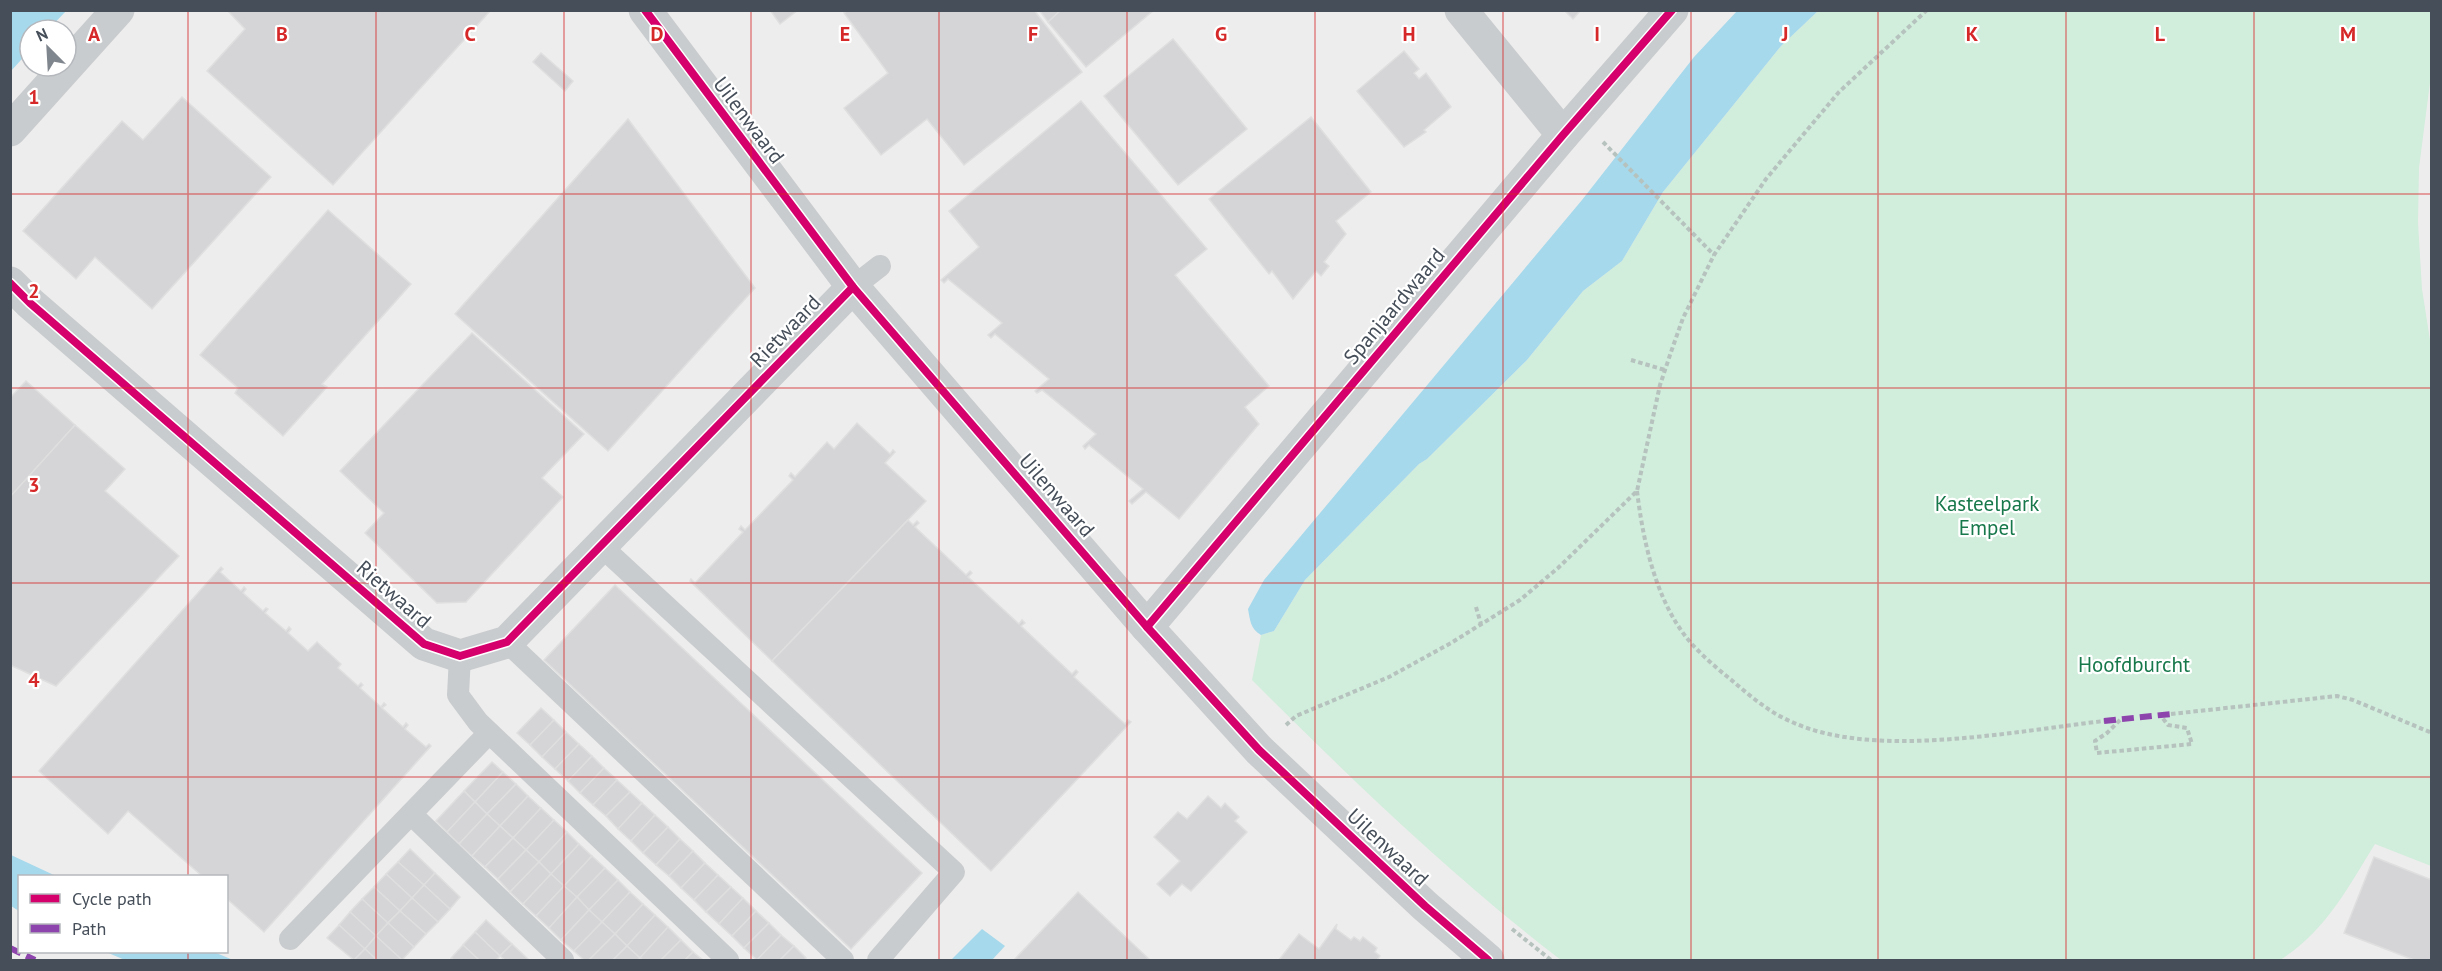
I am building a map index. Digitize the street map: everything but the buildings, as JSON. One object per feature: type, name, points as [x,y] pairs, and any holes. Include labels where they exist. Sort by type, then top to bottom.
[{"type":"street","points":[[10,130],[118,10]]},
{"type":"street","name":"Uilenwaard","points":[[645,10],[853,287],[1147,627],[1259,750],[1425,906],[1488,960]]},
{"type":"street","points":[[1461,10],[1571,126]]},
{"type":"street","name":"Spanjaardwaard","points":[[1147,627],[1672,10]]},
{"type":"street","name":"Rietwaard","points":[[10,283],[30,303],[424,644],[460,656],[507,642],[853,287]]},
{"type":"lane","points":[[853,287],[880,266]]},
{"type":"lane","points":[[601,546],[954,872],[878,960]]},
{"type":"lane","points":[[507,642],[843,960]]},
{"type":"lane","points":[[460,656],[458,695],[489,733],[728,960]]},
{"type":"lane","points":[[290,939],[489,733]]},
{"type":"lane","points":[[411,814],[563,960]]},
{"type":"path","points":[[1927,10],[1839,92],[1766,179],[1714,255],[1683,318],[1665,370],[1637,490],[1642,530],[1665,601],[1686,637],[1717,668],[1761,704],[1792,723],[1832,735],[1874,741],[1938,740],[2104,721]]},
{"type":"path","points":[[1571,126],[1714,255]]},
{"type":"path","points":[[1632,360],[1665,370]]},
{"type":"path","points":[[1259,750],[1296,716],[1389,677],[1520,600],[1558,568],[1637,490]]},
{"type":"path","points":[[1476,607],[1481,624]]},
{"type":"path","points":[[2171,714],[2337,696],[2353,700],[2432,733]]},
{"type":"path","points":[[2120,720],[2095,741],[2097,753],[2192,744],[2187,728],[2168,725],[2161,716]]},
{"type":"path","points":[[1278,717],[1294,734]]},
{"type":"path","points":[[1505,923],[1551,960]]},
{"type":"green space","name":"Kasteelpark Empel","points":[[1818,11],[2431,11],[2431,75],[2419,168],[2418,222],[2422,289],[2432,353],[2431,866],[2375,844],[2345,893],[2322,923],[2296,949],[2280,960],[1561,960],[1480,895],[1402,825],[1252,680],[1261,635],[1274,631],[1305,580],[1419,464],[1427,459],[1527,360],[1583,291],[1622,261],[1663,192],[1781,46]]},
{"type":"water","points":[[11,10],[66,11],[59,18],[18,18],[18,63],[11,71]]},
{"type":"water","points":[[1737,11],[1818,11],[1781,46],[1663,192],[1622,261],[1583,291],[1527,360],[1427,459],[1419,464],[1305,580],[1274,631],[1261,635],[1257,633],[1251,624],[1248,609],[1264,580],[1582,200],[1694,57]]},
{"type":"water","points":[[11,855],[54,875],[18,875],[18,910],[11,906]]},
{"type":"water","points":[[982,929],[1005,946],[992,960],[951,960]]},
{"type":"water","points":[[108,953],[216,953],[233,960],[125,960]]},
{"type":"marked path","points":[[2104,721],[2171,714]]},
{"type":"marked path","points":[[10,948],[18,952]]},
{"type":"marked path","points":[[20,953],[35,960]]},
{"type":"cycle path","points":[[645,10],[853,287],[1147,627],[1259,750],[1425,906],[1488,960]]},
{"type":"cycle path","points":[[1147,627],[1563,135],[1672,10]]},
{"type":"cycle path","points":[[10,283],[30,303],[424,644],[460,656],[507,642],[853,287]]},
{"type":"park label","name":"Hoofdburcht","points":[[2134,664]]}]
